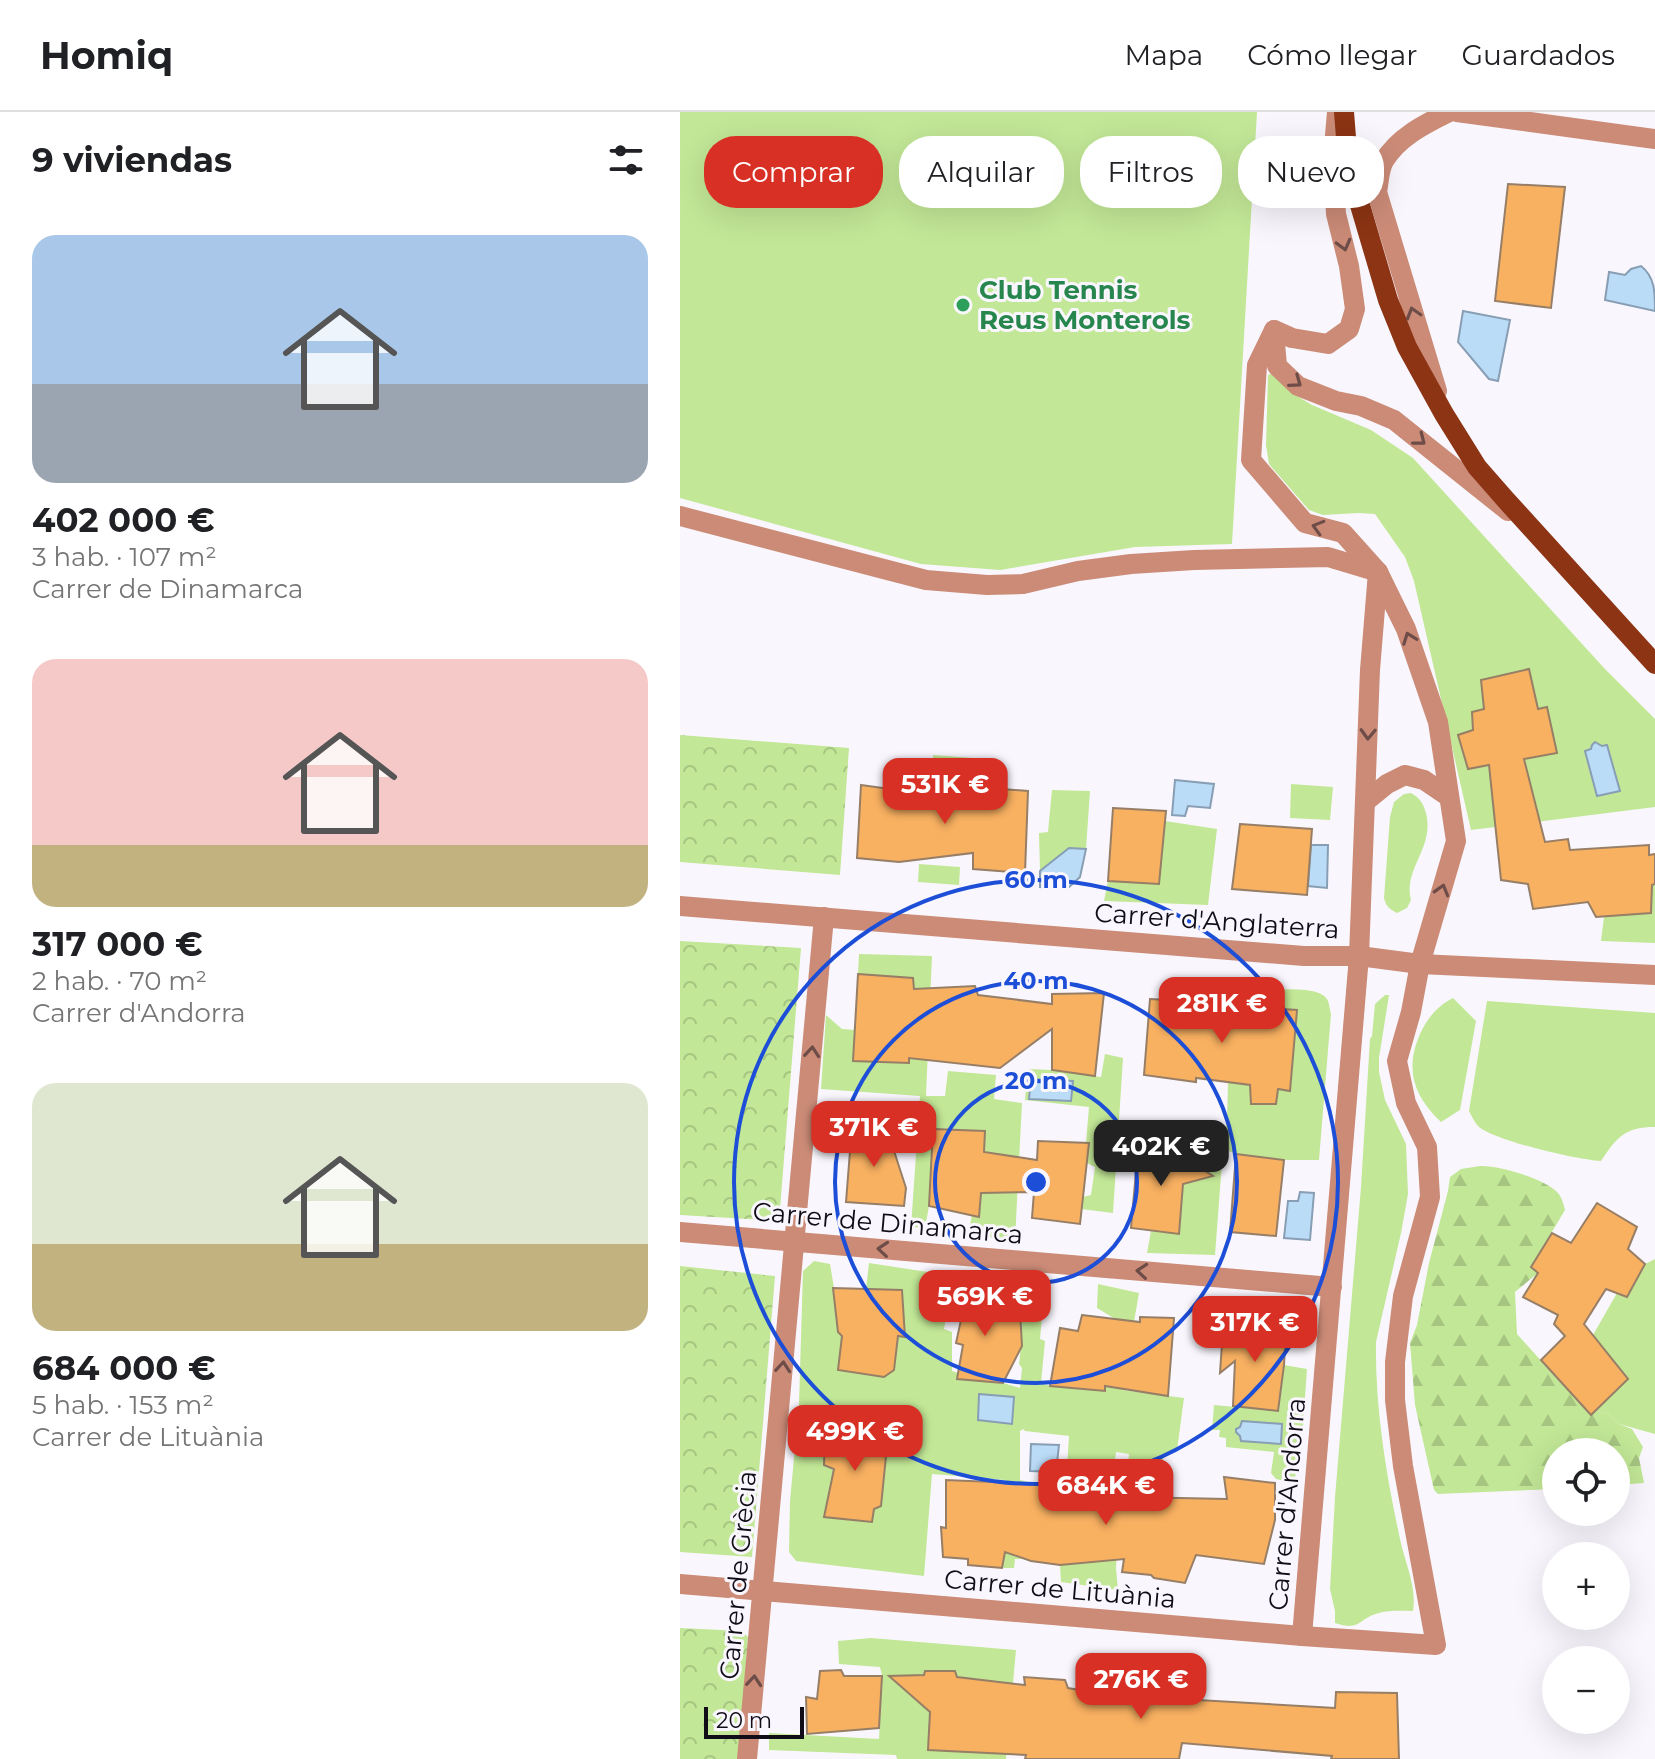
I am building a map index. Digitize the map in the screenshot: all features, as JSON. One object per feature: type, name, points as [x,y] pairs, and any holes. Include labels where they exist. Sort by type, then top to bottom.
[{"type":"main road","points":[[1344,112],[1347,150],[1357,195],[1388,300],[1407,347],[1444,414],[1477,467],[1655,664]]},
{"type":"street","points":[[1274,330],[1292,338],[1328,344],[1349,329],[1355,309],[1349,266],[1336,214],[1333,159],[1337,112]]},
{"type":"street","points":[[1444,414],[1377,192],[1383,163],[1397,144],[1422,125],[1449,112]]},
{"type":"street","points":[[1457,112],[1655,139]]},
{"type":"street","points":[[1274,330],[1277,366],[1298,386],[1394,420],[1533,530]]},
{"type":"street","points":[[1274,330],[1257,365],[1251,460],[1305,523],[1343,533],[1378,572],[1406,629],[1438,722],[1456,841],[1420,964]]},
{"type":"street","points":[[680,516],[926,580],[987,585],[1023,584],[1105,567],[1194,560],[1328,557],[1378,572]]},
{"type":"street","name":"Carrer d'Andorra","points":[[1302,1636],[1359,956],[1370,670],[1378,572]]},
{"type":"street","points":[[1365,802],[1387,784],[1405,775],[1424,780],[1449,797]]},
{"type":"street","name":"Carrer d'Anglaterra","points":[[680,906],[1304,956],[1359,956],[1420,964],[1655,975]]},
{"type":"street","name":"Carrer de Grècia","points":[[747,1759],[824,917]]},
{"type":"street","name":"Carrer de Lituània","points":[[680,1584],[1436,1645],[1403,1466],[1395,1400],[1395,1362],[1403,1296],[1430,1197],[1427,1147],[1406,1103],[1397,1061],[1420,964]]},
{"type":"street","name":"Carrer de Dinamarca","points":[[680,1232],[1332,1287]]},
{"type":"green space","name":"Club Tennis Reus Monterols","points":[[680,112],[1257,112],[1256,136],[1238,136],[1238,208],[1251,208],[1232,544],[1135,547],[1000,570],[921,564],[680,498]]},
{"type":"green space","points":[[1276,372],[1294,394],[1371,430],[1413,458],[1604,668],[1655,719],[1655,807],[1471,830],[1414,581],[1405,557],[1375,514],[1323,515],[1309,510],[1269,464],[1266,445],[1268,375]]},
{"type":"green space","points":[[680,735],[849,748],[840,875],[680,862]]},
{"type":"green space","points":[[933,755],[973,758],[965,814],[932,812]]},
{"type":"green space","points":[[1291,784],[1333,787],[1330,820],[1290,818]]},
{"type":"green space","points":[[1052,790],[1090,791],[1086,849],[1069,848],[1040,871],[1039,833],[1048,832]]},
{"type":"green space","points":[[1411,793],[1425,809],[1428,825],[1411,878],[1411,900],[1407,908],[1397,913],[1388,907],[1384,898],[1390,817],[1394,802]]},
{"type":"green space","points":[[1165,821],[1217,829],[1208,905],[1104,901],[1108,881],[1159,883]]},
{"type":"green space","points":[[919,864],[960,867],[959,885],[918,882]]},
{"type":"green space","points":[[1655,884],[1655,943],[1601,941],[1604,917],[1650,913],[1652,885]]},
{"type":"green space","points":[[680,941],[801,948],[779,1221],[680,1215]]},
{"type":"green space","points":[[859,954],[932,956],[926,1096],[945,1096],[948,1071],[996,1075],[994,1099],[1022,1103],[1015,1240],[968,1235],[972,1215],[979,1216],[985,1131],[933,1129],[925,1228],[911,1227],[920,1096],[821,1089],[826,1015],[842,1029],[856,1030],[853,1061],[909,1063],[913,978],[858,974]]},
{"type":"green space","points":[[1214,984],[1237,988],[1231,1066],[1211,1032]]},
{"type":"green space","points":[[1272,989],[1312,991],[1324,996],[1328,1002],[1331,1014],[1319,1160],[1258,1158],[1223,1149],[1215,1255],[1147,1253],[1151,1231],[1179,1234],[1183,1184],[1192,1163],[1186,1159],[1189,1154],[1223,1148],[1228,1081],[1250,1085],[1251,1104],[1276,1104],[1278,1089],[1290,1090],[1297,1011],[1271,1009]]},
{"type":"green space","points":[[1389,995],[1379,1072],[1385,1100],[1406,1144],[1408,1194],[1376,1342],[1376,1367],[1386,1466],[1414,1602],[1413,1611],[1379,1613],[1350,1626],[1335,1623],[1330,1589],[1335,1497],[1370,1039],[1375,1004]]},
{"type":"green space","points":[[1453,998],[1476,1021],[1460,1110],[1441,1122],[1417,1091],[1413,1056],[1428,1020]]},
{"type":"green space","points":[[1487,1001],[1655,1013],[1655,1127],[1629,1131],[1601,1161],[1538,1149],[1479,1127],[1469,1111]]},
{"type":"green space","points":[[1105,1054],[1123,1058],[1113,1213],[1081,1209],[1083,1197],[1091,1195],[1095,1167],[1087,1163],[1089,1107],[1025,1100],[1028,1069],[1101,1077]]},
{"type":"green space","points":[[1480,1166],[1521,1174],[1551,1187],[1561,1198],[1565,1210],[1531,1267],[1538,1273],[1515,1292],[1517,1334],[1590,1415],[1596,1411],[1607,1413],[1619,1424],[1632,1429],[1643,1447],[1639,1458],[1644,1483],[1630,1484],[1630,1438],[1542,1438],[1542,1490],[1438,1494],[1434,1490],[1415,1405],[1410,1343],[1417,1325],[1450,1177],[1461,1169]]},
{"type":"green space","points":[[1655,1259],[1655,1434],[1619,1424],[1607,1413],[1596,1411],[1628,1379],[1593,1335],[1617,1293],[1627,1297],[1645,1264]]},
{"type":"green space","points":[[814,1261],[830,1264],[834,1288],[866,1289],[869,1263],[954,1276],[944,1329],[952,1332],[952,1371],[958,1373],[958,1379],[1003,1383],[1020,1388],[1023,1277],[1050,1282],[1043,1306],[1040,1339],[1045,1341],[1041,1383],[1050,1386],[1105,1391],[1117,1320],[1097,1308],[1098,1284],[1139,1293],[1122,1390],[1184,1398],[1177,1450],[1163,1458],[1163,1490],[1126,1486],[1129,1454],[1116,1452],[1112,1488],[1129,1490],[1124,1532],[1118,1534],[1118,1590],[1061,1582],[1060,1565],[1091,1562],[1092,1535],[1099,1536],[1104,1488],[1066,1484],[1069,1436],[1023,1429],[1020,1431],[1020,1480],[1037,1484],[1026,1524],[1024,1559],[1015,1559],[1014,1568],[1002,1568],[1007,1541],[1001,1529],[1005,1480],[932,1474],[924,1576],[796,1561],[789,1552],[790,1501],[799,1404],[803,1271]]},
{"type":"green space","points":[[680,1266],[775,1276],[752,1557],[680,1552]]},
{"type":"green space","points":[[1284,1365],[1307,1369],[1301,1453],[1294,1483],[1276,1479],[1271,1473],[1274,1452],[1226,1447],[1226,1438],[1219,1437],[1220,1430],[1212,1430],[1214,1405],[1278,1411]]},
{"type":"green space","points":[[680,1628],[742,1631],[748,1637],[739,1759],[680,1759]]},
{"type":"green space","points":[[871,1638],[1016,1650],[1006,1759],[897,1759],[896,1755],[769,1750],[769,1733],[879,1739],[880,1667],[839,1664],[838,1641]]},
{"type":"water","points":[[1641,266],[1652,280],[1655,311],[1605,300],[1609,272],[1625,275]]},
{"type":"water","points":[[1463,311],[1510,320],[1498,381],[1489,379],[1458,342]]},
{"type":"water","points":[[1595,742],[1607,745],[1620,791],[1597,796],[1585,751],[1591,749]]},
{"type":"water","points":[[1175,780],[1214,784],[1210,808],[1188,806],[1185,816],[1172,815]]},
{"type":"water","points":[[1311,845],[1328,845],[1327,888],[1308,886]]},
{"type":"water","points":[[1069,848],[1086,849],[1080,877],[1067,889],[1040,887],[1040,871]]},
{"type":"water","points":[[1031,1079],[1073,1081],[1071,1101],[1029,1099]]},
{"type":"water","points":[[1300,1192],[1314,1193],[1310,1240],[1284,1238],[1288,1201],[1298,1201]]},
{"type":"water","points":[[979,1394],[1014,1397],[1012,1424],[978,1420]]},
{"type":"water","points":[[1242,1421],[1282,1424],[1281,1444],[1241,1441],[1236,1429]]},
{"type":"water","points":[[1031,1444],[1059,1445],[1056,1472],[1030,1471]]},
{"type":"building","points":[[1508,184],[1565,187],[1551,308],[1495,301]]},
{"type":"building","points":[[1529,669],[1538,709],[1547,707],[1557,753],[1524,759],[1545,842],[1568,839],[1570,850],[1649,845],[1649,855],[1655,854],[1651,913],[1596,917],[1588,902],[1533,909],[1528,884],[1501,880],[1489,765],[1468,769],[1458,735],[1473,730],[1472,712],[1484,709],[1481,680]]},
{"type":"building","points":[[861,785],[919,793],[976,787],[1028,791],[1025,873],[973,869],[973,853],[899,862],[857,858]]},
{"type":"building","points":[[1113,808],[1166,811],[1159,884],[1108,881]]},
{"type":"building","points":[[1240,824],[1312,829],[1307,895],[1232,889]]},
{"type":"building","points":[[858,974],[913,978],[914,989],[975,986],[978,995],[1052,1004],[1052,994],[1104,993],[1095,1076],[1052,1070],[1052,1029],[1000,1068],[909,1058],[909,1063],[853,1061]]},
{"type":"building","points":[[1150,999],[1297,1010],[1290,1091],[1278,1089],[1276,1104],[1251,1104],[1250,1085],[1144,1075]]},
{"type":"building","points":[[852,1126],[886,1126],[906,1188],[904,1206],[846,1202]]},
{"type":"building","points":[[933,1129],[985,1131],[984,1152],[1037,1160],[1038,1141],[1089,1143],[1080,1224],[1032,1218],[1034,1192],[981,1193],[979,1217],[929,1206]]},
{"type":"building","points":[[1147,1145],[1175,1148],[1184,1158],[1213,1176],[1183,1184],[1179,1234],[1131,1228],[1138,1149],[1146,1150]]},
{"type":"building","points":[[1236,1154],[1284,1160],[1276,1236],[1230,1232]]},
{"type":"building","points":[[1597,1203],[1637,1227],[1628,1249],[1645,1264],[1627,1297],[1606,1289],[1584,1324],[1628,1379],[1591,1415],[1541,1360],[1565,1336],[1554,1324],[1558,1315],[1523,1297],[1538,1273],[1531,1267],[1552,1233],[1571,1243]]},
{"type":"building","points":[[833,1288],[902,1290],[905,1337],[898,1336],[894,1370],[884,1377],[838,1370],[842,1336],[838,1332]]},
{"type":"building","points":[[929,1300],[997,1300],[999,1308],[1020,1311],[1022,1346],[1003,1383],[957,1379],[963,1345],[956,1343],[961,1320]]},
{"type":"building","points":[[1082,1315],[1140,1322],[1140,1317],[1174,1318],[1168,1396],[1105,1386],[1105,1391],[1050,1386],[1060,1328],[1078,1331]]},
{"type":"building","points":[[1237,1323],[1286,1328],[1278,1411],[1233,1406],[1235,1361],[1220,1373],[1223,1329],[1237,1330]]},
{"type":"building","points":[[825,1426],[888,1436],[881,1506],[874,1509],[872,1522],[824,1517],[834,1469],[824,1465]]},
{"type":"building","points":[[1224,1477],[1275,1483],[1275,1520],[1264,1564],[1196,1555],[1185,1583],[1122,1572],[1124,1559],[1060,1565],[1031,1561],[1005,1552],[1002,1568],[968,1565],[968,1559],[943,1557],[941,1527],[946,1528],[946,1480],[1084,1489],[1084,1496],[1227,1499]]},
{"type":"building","points":[[841,1670],[844,1676],[882,1676],[879,1728],[807,1734],[806,1697],[817,1699],[820,1671]]},
{"type":"building","points":[[925,1671],[955,1671],[957,1677],[1025,1685],[1024,1677],[1065,1680],[1068,1688],[1126,1698],[1128,1684],[1165,1684],[1166,1695],[1198,1700],[1335,1708],[1336,1692],[1397,1693],[1399,1759],[1331,1759],[1332,1756],[1182,1743],[1179,1759],[1025,1759],[1026,1755],[928,1750],[930,1712],[889,1676],[924,1675]]},
{"type":"place","name":"Club Tennis Reus Monterols","points":[[963,305]]}]
